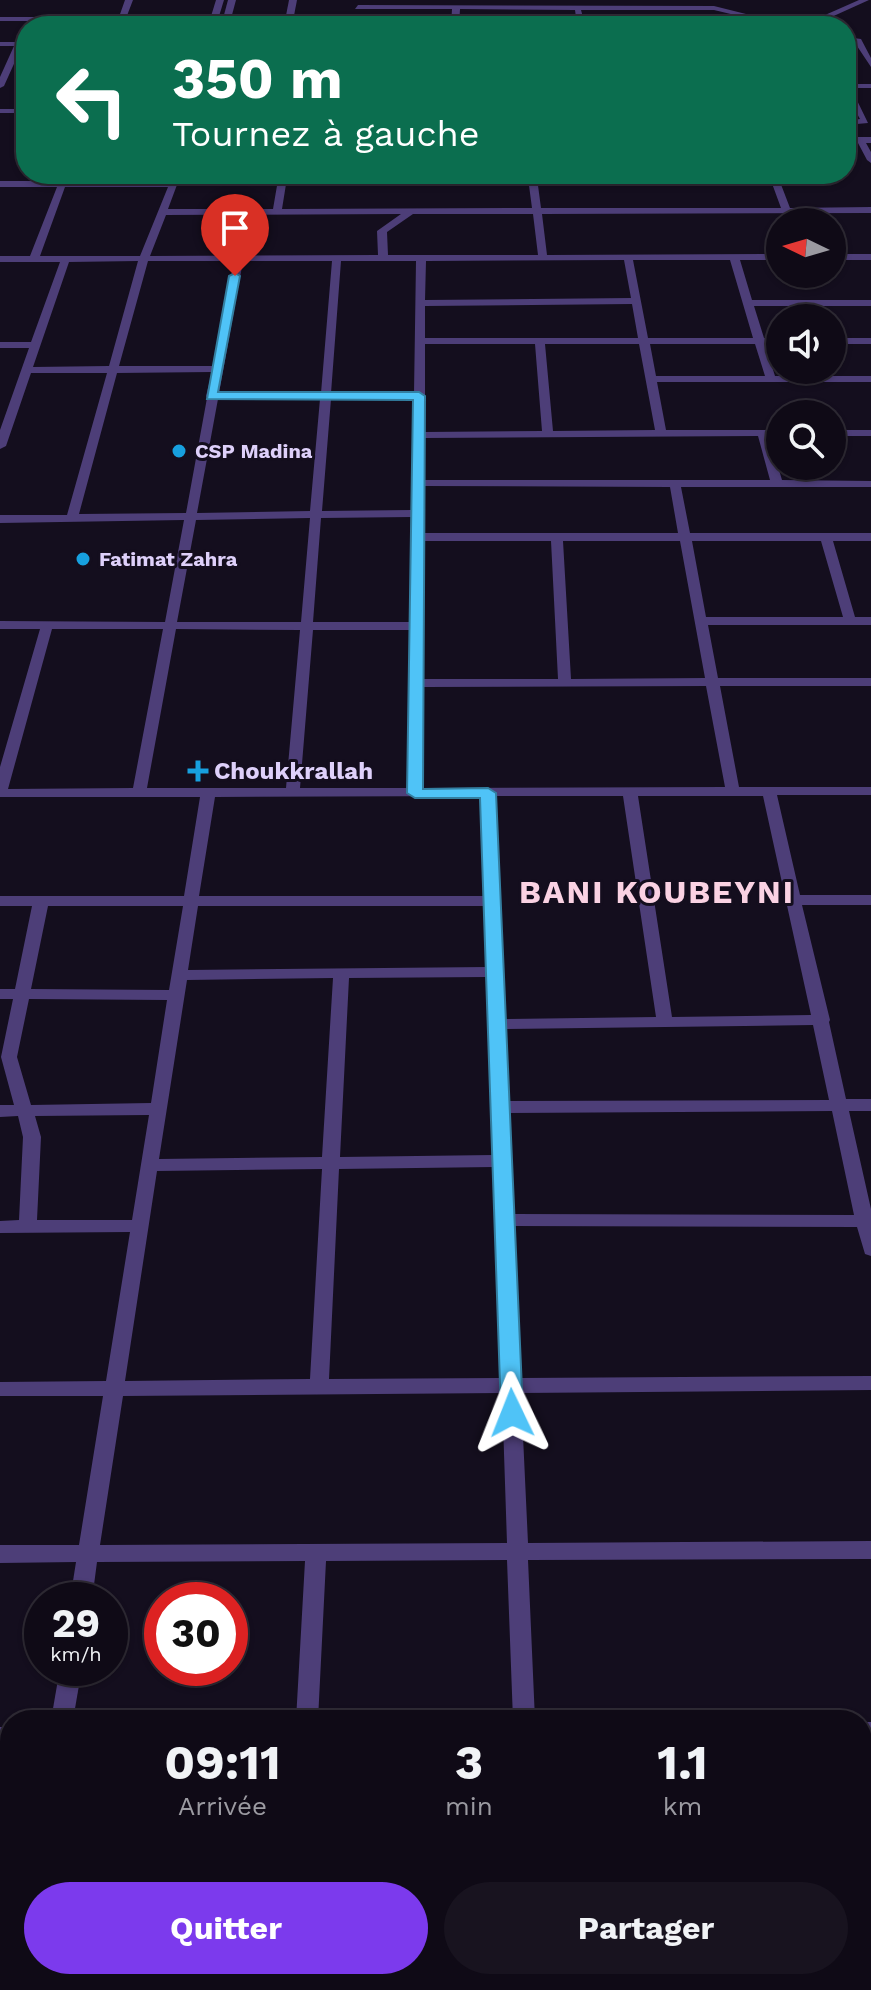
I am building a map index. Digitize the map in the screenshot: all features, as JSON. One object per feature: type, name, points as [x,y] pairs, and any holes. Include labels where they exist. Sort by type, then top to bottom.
[{"type":"street","points":[[827,16],[865,0]]},
{"type":"street","points":[[358,8],[423,12],[542,4],[577,8],[715,4],[750,16]]},
{"type":"street","points":[[455,16],[456,8]]},
{"type":"street","points":[[577,8],[578,16]]},
{"type":"street","points":[[871,41],[858,41],[871,65]]},
{"type":"street","points":[[0,86],[3,72],[16,53]]},
{"type":"street","points":[[856,104],[865,121],[856,122]]},
{"type":"street","points":[[866,140],[871,160]]},
{"type":"street","points":[[34,259],[61,184]]},
{"type":"street","points":[[72,518],[144,258],[174,184]]},
{"type":"street","points":[[277,211],[282,184]]},
{"type":"street","points":[[533,184],[543,257]]},
{"type":"street","points":[[777,184],[785,208]]},
{"type":"street","points":[[164,212],[766,210]]},
{"type":"street","points":[[846,210],[871,210]]},
{"type":"street","points":[[383,258],[382,231],[412,211]]},
{"type":"street","points":[[628,257],[661,432]]},
{"type":"street","points":[[734,257],[766,363]]},
{"type":"street","points":[[0,259],[766,257]]},
{"type":"street","points":[[846,257],[871,257]]},
{"type":"street","points":[[0,446],[66,258]]},
{"type":"street","points":[[139,793],[239,258]]},
{"type":"street","points":[[293,793],[337,258]]},
{"type":"street","points":[[415,793],[421,258]]},
{"type":"street","points":[[420,303],[637,301]]},
{"type":"street","points":[[750,303],[871,303]]},
{"type":"street","points":[[420,341],[766,340]]},
{"type":"street","points":[[540,341],[548,433]]},
{"type":"street","points":[[846,341],[871,341]]},
{"type":"street","points":[[0,345],[35,345]]},
{"type":"street","points":[[27,370],[216,369]]},
{"type":"street","points":[[652,379],[766,379]]},
{"type":"street","points":[[846,379],[871,379]]},
{"type":"street","points":[[211,396],[419,396]]},
{"type":"street","points":[[0,408],[13,407]]},
{"type":"street","points":[[419,435],[763,433],[777,484]]},
{"type":"street","points":[[846,433],[871,433]]},
{"type":"street","points":[[418,483],[871,484]]},
{"type":"street","points":[[675,484],[710,683],[733,792]]},
{"type":"street","points":[[0,519],[418,513]]},
{"type":"street","points":[[418,537],[871,537]]},
{"type":"street","points":[[557,537],[565,682]]},
{"type":"street","points":[[826,537],[850,621]]},
{"type":"street","points":[[699,621],[871,621]]},
{"type":"street","points":[[0,625],[417,626]]},
{"type":"street","points":[[47,625],[0,793],[871,791]]},
{"type":"street","points":[[416,683],[871,682]]},
{"type":"street","points":[[630,792],[665,1021]]},
{"type":"street","points":[[769,792],[868,1221],[871,1249]]},
{"type":"street","points":[[84,1582],[208,793]]},
{"type":"street","points":[[488,793],[524,1710]]},
{"type":"street","points":[[795,900],[871,900]]},
{"type":"street","points":[[0,901],[492,901]]},
{"type":"street","points":[[28,1226],[32,1137],[9,1057],[41,901]]},
{"type":"street","points":[[179,975],[495,972]]},
{"type":"street","points":[[319,1387],[341,973]]},
{"type":"street","points":[[0,994],[177,995]]},
{"type":"street","points":[[497,1024],[822,1020]]},
{"type":"street","points":[[500,1107],[871,1105]]},
{"type":"street","points":[[0,1111],[159,1109]]},
{"type":"street","points":[[149,1165],[502,1161]]},
{"type":"street","points":[[505,1220],[868,1221]]},
{"type":"street","points":[[0,1227],[140,1226]]},
{"type":"street","points":[[0,1389],[871,1383]]},
{"type":"street","points":[[0,1554],[316,1555],[871,1550]]},
{"type":"street","points":[[308,1710],[316,1555]]},
{"type":"street","points":[[64,1710],[68,1686]]},
{"type":"place","name":"CSP Madina","points":[[179,451]]},
{"type":"place","name":"Fatimat Zahra","points":[[83,559]]},
{"type":"place","name":"Choukkrallah","points":[[198,771]]},
{"type":"district","name":"BANI KOUBEYNI","points":[[657,892]]},
{"type":"route","points":[[235,276],[211,396],[419,396],[415,793],[488,793],[512,1413]]}]
